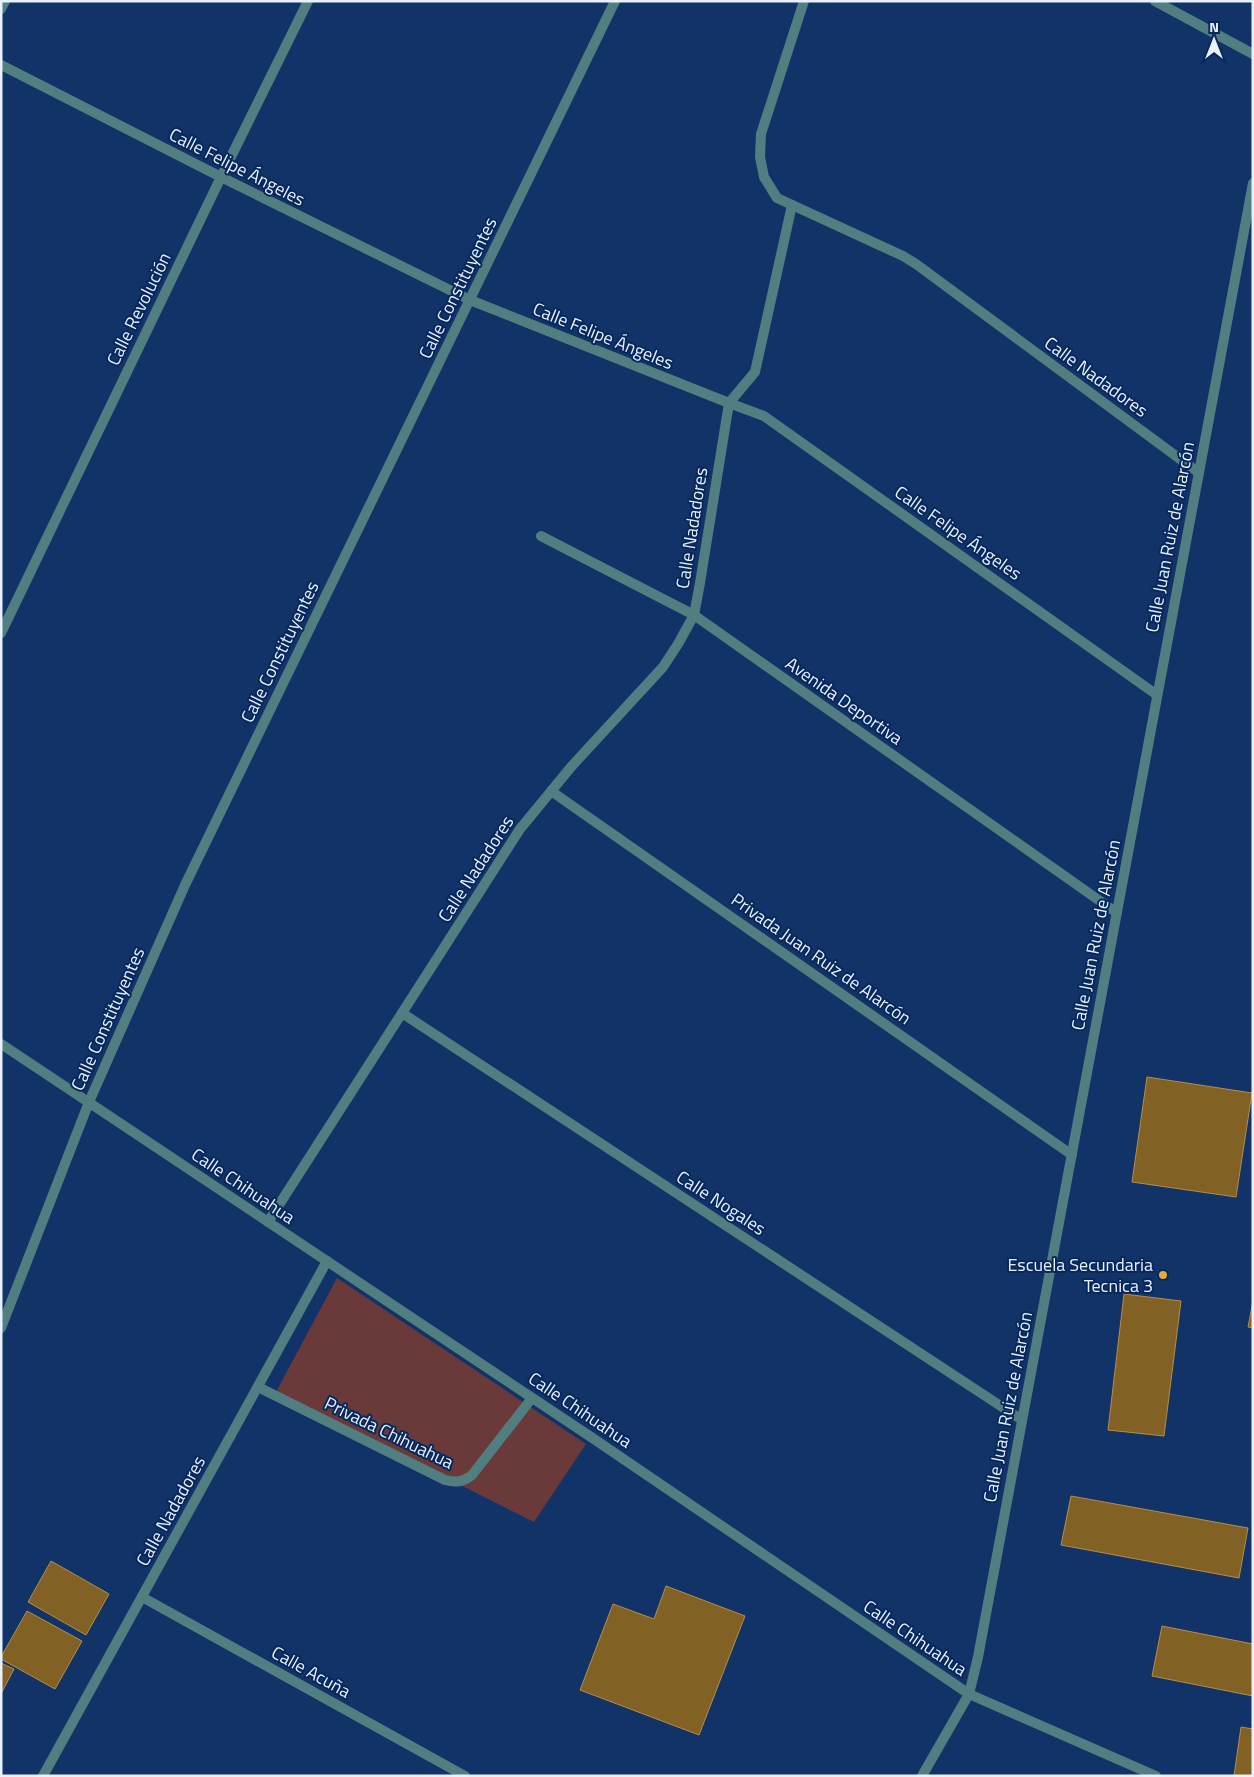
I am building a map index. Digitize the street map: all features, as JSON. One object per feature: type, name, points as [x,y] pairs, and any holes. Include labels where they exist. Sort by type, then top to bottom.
[{"type":"street","points":[[1,8],[5,1]]},
{"type":"street","name":"Calle Revolución","points":[[1,633],[220,178],[308,1]]},
{"type":"street","name":"Calle Constituyentes","points":[[1,1328],[89,1102],[185,885],[615,1]]},
{"type":"street","points":[[792,205],[777,198],[764,177],[760,157],[761,134],[804,1]]},
{"type":"street","points":[[1155,1],[1253,54]]},
{"type":"street","name":"Calle Felipe Ángeles","points":[[1,65],[220,178],[470,300],[764,416],[1157,695]]},
{"type":"street","name":"Calle Juan Ruiz de Alarcón","points":[[922,1776],[969,1694],[980,1648],[1253,183]]},
{"type":"street","name":"Calle Nadadores","points":[[268,1222],[520,829],[571,767],[663,667],[694,615],[729,403],[754,372],[792,205],[903,256],[916,264],[1199,473]]},
{"type":"street","name":"Avenida Deportiva","points":[[541,536],[694,615],[1117,913]]},
{"type":"street","name":"Privada Juan Ruiz de Alarcón","points":[[551,791],[1072,1155]]},
{"type":"street","name":"Calle Nogales","points":[[402,1013],[1022,1420]]},
{"type":"street","name":"Calle Chihuahua","points":[[1,1044],[532,1398],[969,1694],[1156,1776]]},
{"type":"street","name":"Calle Nadadores","points":[[43,1776],[327,1261]]},
{"type":"street","name":"Privada Chihuahua","points":[[258,1387],[444,1480],[454,1482],[464,1481],[472,1475],[532,1398]]},
{"type":"street","name":"Calle Acuña","points":[[142,1597],[465,1776]]},
{"type":"shaded area","points":[[337,1278],[586,1444],[534,1522],[276,1392]]},
{"type":"building","points":[[1147,1077],[1252,1093],[1236,1197],[1132,1182]]},
{"type":"building","points":[[1124,1294],[1181,1301],[1164,1436],[1108,1430]]},
{"type":"building","points":[[1253,1301],[1253,1328],[1248,1327]]},
{"type":"building","points":[[1071,1496],[1248,1528],[1239,1578],[1061,1545]]},
{"type":"building","points":[[51,1561],[109,1594],[86,1635],[28,1602]]},
{"type":"building","points":[[666,1586],[745,1616],[699,1735],[580,1690],[613,1604],[654,1619]]},
{"type":"building","points":[[27,1611],[82,1641],[55,1689],[1,1659]]},
{"type":"building","points":[[1162,1626],[1253,1644],[1253,1696],[1152,1676]]},
{"type":"building","points":[[1,1663],[14,1669],[1,1694]]},
{"type":"building","points":[[1241,1727],[1253,1729],[1253,1776],[1234,1776]]},
{"type":"place","name":"Escuela Secundaria Tecnica 3","points":[[1163,1275]]}]
